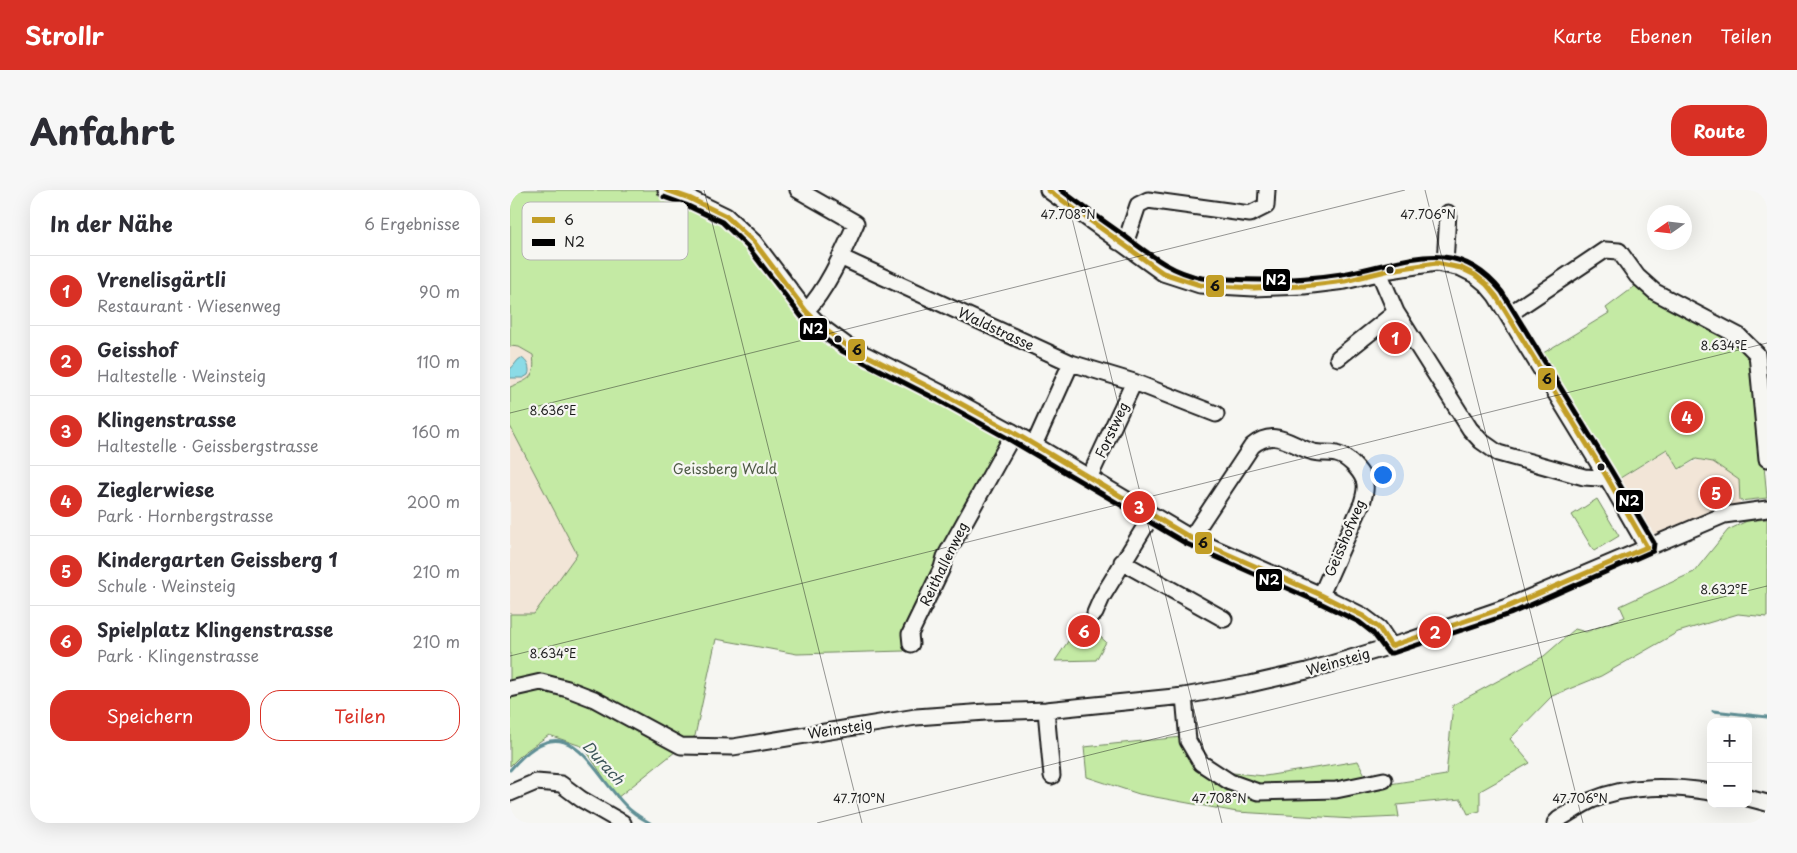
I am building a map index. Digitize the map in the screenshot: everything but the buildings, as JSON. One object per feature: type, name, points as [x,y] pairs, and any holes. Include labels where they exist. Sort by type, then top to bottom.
[{"type":"street","points":[[666,190],[689,198],[726,216],[754,242],[806,311],[822,328],[846,345],[943,394],[1014,433],[1191,538],[1321,595],[1363,616],[1386,637],[1392,646]]},
{"type":"street","points":[[798,190],[856,223],[814,303],[806,311]]},
{"type":"street","points":[[1048,190],[1163,273],[1178,279],[1209,286],[1254,288],[1304,286],[1345,280],[1425,263],[1445,264],[1475,275],[1496,296],[1605,474],[1647,547]]},
{"type":"street","points":[[1118,242],[1127,238],[1138,205],[1148,200],[1250,214],[1266,206],[1267,190]]},
{"type":"street","points":[[1445,264],[1448,213]]},
{"type":"street","points":[[1508,316],[1605,250],[1619,251],[1637,276],[1655,292],[1739,336],[1757,354],[1767,459]]},
{"type":"street","name":"Waldstrasse","points":[[840,256],[1071,363]]},
{"type":"street","points":[[1379,272],[1396,312],[1470,430],[1481,441],[1498,453],[1584,477],[1599,478],[1605,474]]},
{"type":"street","points":[[1338,358],[1396,312]]},
{"type":"street","points":[[1034,445],[1071,363],[1134,382],[1216,414]]},
{"type":"street","name":"Forstweg","points":[[1089,478],[1134,382]]},
{"type":"street","name":"Reithallenweg","points":[[911,644],[910,634],[942,568],[944,557],[1014,433]]},
{"type":"street","name":"Geisshofweg","points":[[1191,538],[1252,446],[1259,440],[1279,437],[1311,451],[1339,454],[1360,473],[1364,480],[1365,491],[1362,503],[1321,595]]},
{"type":"street","name":"Weinsteig","points":[[510,688],[540,682],[568,689],[594,699],[681,746],[733,747],[916,717],[1046,710],[1184,696],[1307,671],[1392,646],[1507,607],[1724,515],[1767,509]]},
{"type":"street","points":[[1095,613],[1122,562],[1152,515]]},
{"type":"street","points":[[1122,562],[1224,619]]},
{"type":"street","points":[[1184,696],[1188,741],[1201,763],[1230,782],[1258,792],[1336,790],[1384,780]]},
{"type":"street","points":[[1046,710],[1052,776]]},
{"type":"street","points":[[510,793],[536,782],[561,784],[581,799],[623,823]]},
{"type":"street","points":[[1555,823],[1558,819],[1592,800],[1614,792],[1650,787],[1707,791]]},
{"type":"street","points":[[1752,799],[1767,803]]},
{"type":"shaded area","points":[[510,346],[519,347],[533,355],[535,369],[530,378],[510,387]]},
{"type":"shaded area","points":[[510,426],[577,554],[534,614],[510,614]]},
{"type":"shaded area","points":[[1667,450],[1679,470],[1697,460],[1713,462],[1739,480],[1740,505],[1710,513],[1662,534],[1650,534],[1618,480]]},
{"type":"green space","name":"Geissberg Wald","points":[[510,190],[666,190],[726,216],[823,328],[1011,431],[911,644],[904,651],[797,654],[716,639],[695,736],[617,798],[584,747],[549,735],[523,753],[510,766],[510,614],[534,614],[577,554],[510,426],[510,387],[530,377],[534,363],[533,355],[519,347],[510,346]]},
{"type":"green space","points":[[1638,284],[1741,341],[1754,357],[1767,498],[1740,501],[1739,480],[1713,462],[1696,459],[1679,469],[1667,449],[1617,480],[1540,355],[1609,313],[1606,308]]},
{"type":"green space","points":[[1597,499],[1619,536],[1594,551],[1572,515]]},
{"type":"green space","points":[[1767,519],[1767,617],[1738,614],[1678,632],[1601,676],[1552,696],[1510,739],[1530,763],[1480,791],[1480,811],[1468,814],[1461,799],[1397,805],[1399,817],[1354,819],[1237,812],[1139,794],[1087,777],[1084,747],[1182,737],[1201,770],[1265,776],[1358,761],[1371,787],[1446,775],[1453,705],[1544,656],[1575,629],[1586,632],[1625,617],[1620,606],[1694,572],[1728,530],[1747,521]]},
{"type":"green space","points":[[1082,620],[1106,642],[1096,660],[1055,661]]},
{"type":"water","points":[[521,358],[528,365],[528,375],[523,378],[510,378],[510,369]]},
{"type":"waterway","points":[[1713,711],[1767,717]]},
{"type":"waterway","name":"Durach","points":[[510,770],[530,751],[547,742],[561,741],[575,747],[628,808],[650,823]]},
{"type":"transit line","name":"6","points":[[666,190],[689,198],[726,216],[754,242],[806,311],[823,328],[846,345],[1011,431],[1191,538],[1321,595],[1363,616],[1379,628],[1391,646]]},
{"type":"transit line","name":"6","points":[[1048,190],[1163,273],[1200,285],[1254,288],[1304,286],[1345,281],[1390,270],[1436,263],[1461,268],[1475,275],[1496,296],[1605,474],[1647,547]]},
{"type":"transit line","name":"N2","points":[[688,206],[722,222],[748,247],[801,316],[818,334],[842,351],[1007,438],[1187,544],[1359,622],[1373,633],[1388,653],[1393,653],[1510,614],[1653,551],[1654,543],[1502,292],[1484,274],[1465,262],[1446,257],[1427,257],[1407,259],[1342,274],[1314,278],[1271,280],[1202,278],[1180,271],[1160,261],[1061,190]]},
{"type":"transit line","name":"N2","points":[[664,197],[678,202]]},
{"type":"transit line","name":"6","points":[[1391,646],[1507,607],[1647,547]]},
{"type":"place","name":"Vrenelisgärtli","points":[[1395,338]]},
{"type":"place","name":"Zieglerwiese","points":[[1687,417]]},
{"type":"place","name":"Kindergarten Geissberg 1","points":[[1716,493]]},
{"type":"place","name":"Klingenstrasse","points":[[1139,507]]},
{"type":"place","name":"Spielplatz Klingenstrasse","points":[[1084,631]]},
{"type":"place","name":"Geisshof","points":[[1435,632]]}]
